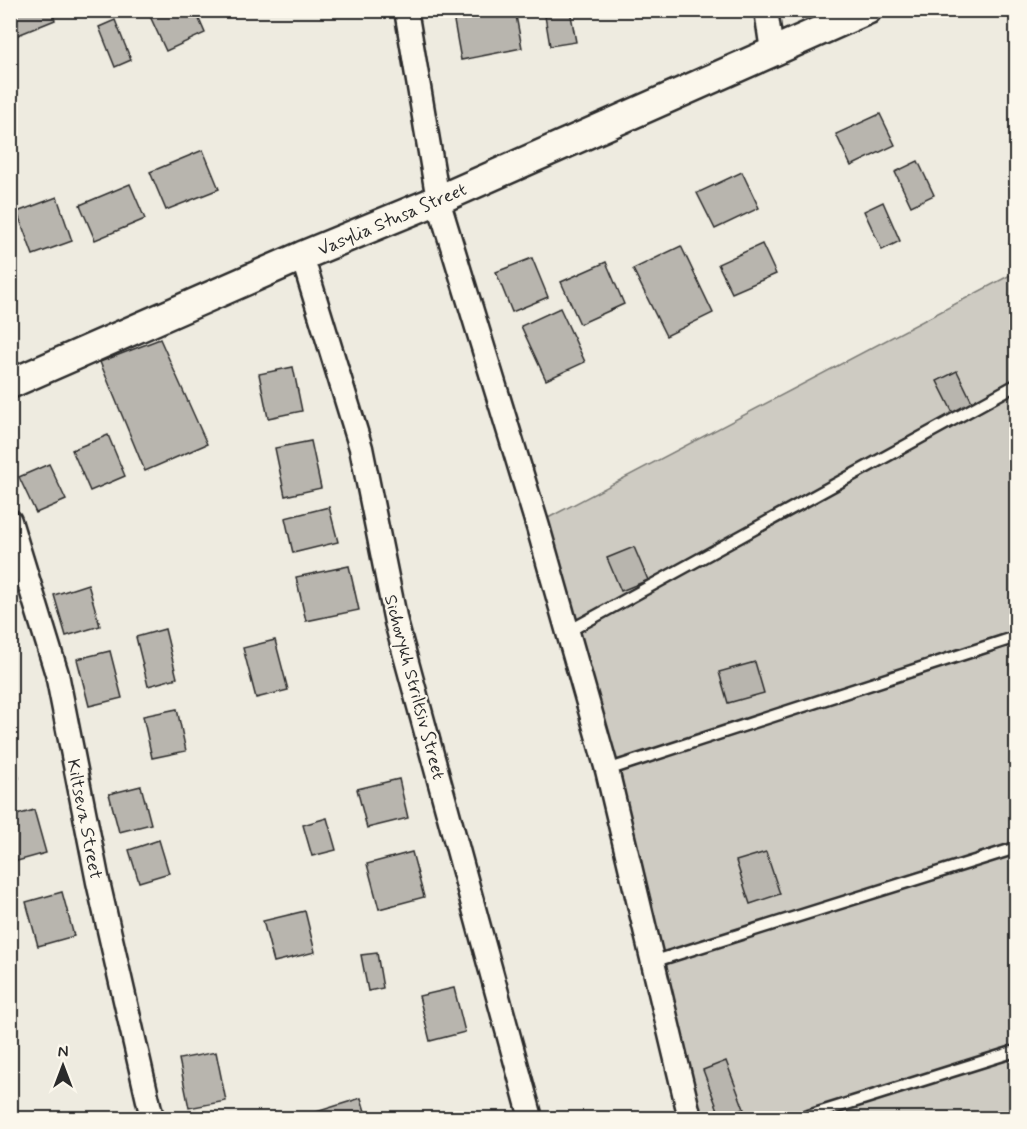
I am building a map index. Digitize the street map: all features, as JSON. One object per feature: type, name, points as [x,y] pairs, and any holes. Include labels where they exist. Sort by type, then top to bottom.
[{"type":"street","points":[[406,10],[438,200],[538,527],[607,770],[690,1119]]},
{"type":"street","points":[[766,10],[772,51]]},
{"type":"street","name":"Vasylia Stusa Street","points":[[10,384],[302,256],[438,200],[867,10]]},
{"type":"street","name":"Sichovykh Striltsiv Street","points":[[302,256],[361,448],[396,622],[531,1119]]},
{"type":"street","name":"Kiltseva Street","points":[[10,521],[57,674],[98,882],[152,1119]]},
{"type":"lane","points":[[567,632],[1017,385]]},
{"type":"lane","points":[[607,770],[1017,638]]},
{"type":"lane","points":[[652,962],[1017,848]]},
{"type":"lane","points":[[802,1119],[1017,1051]]},
{"type":"shaded area","points":[[1016,272],[1016,1118],[689,1118],[548,518]]},
{"type":"building","points":[[10,10],[51,10],[55,20],[13,37],[10,30]]},
{"type":"building","points":[[156,10],[195,10],[205,33],[166,51],[149,14]]},
{"type":"building","points":[[452,10],[515,10],[522,48],[461,60]]},
{"type":"building","points":[[544,10],[570,10],[576,42],[550,46]]},
{"type":"building","points":[[115,20],[131,60],[115,67],[99,27]]},
{"type":"building","points":[[880,114],[895,145],[851,166],[836,134]]},
{"type":"building","points":[[203,150],[219,189],[166,210],[150,172]]},
{"type":"building","points":[[918,161],[934,195],[911,206],[895,172]]},
{"type":"building","points":[[742,172],[759,208],[715,229],[697,193]]},
{"type":"building","points":[[130,184],[145,219],[95,240],[80,205]]},
{"type":"building","points":[[57,197],[72,241],[33,255],[17,212]]},
{"type":"building","points":[[883,202],[900,241],[882,250],[864,211]]},
{"type":"building","points":[[762,244],[776,274],[732,293],[718,264]]},
{"type":"building","points":[[681,246],[713,313],[666,336],[633,269]]},
{"type":"building","points":[[10,248],[17,264],[10,266]]},
{"type":"building","points":[[532,258],[548,297],[512,312],[496,272]]},
{"type":"building","points":[[606,262],[624,304],[580,324],[561,282]]},
{"type":"building","points":[[560,308],[585,362],[546,380],[521,326]]},
{"type":"building","points":[[160,339],[207,444],[145,471],[100,362]]},
{"type":"building","points":[[293,367],[302,411],[268,418],[259,374]]},
{"type":"building","points":[[957,371],[974,406],[954,415],[937,381]]},
{"type":"building","points":[[108,435],[125,476],[90,491],[72,450]]},
{"type":"building","points":[[311,441],[321,488],[285,496],[275,448]]},
{"type":"building","points":[[49,464],[66,500],[36,513],[19,477]]},
{"type":"building","points":[[329,507],[338,542],[293,553],[285,518]]},
{"type":"building","points":[[634,547],[648,580],[621,591],[607,558]]},
{"type":"building","points":[[349,566],[359,610],[306,621],[296,577]]},
{"type":"building","points":[[88,584],[100,626],[66,636],[54,595]]},
{"type":"building","points":[[165,629],[177,678],[148,686],[136,637]]},
{"type":"building","points":[[275,640],[288,690],[256,698],[243,648]]},
{"type":"building","points":[[110,651],[122,698],[89,706],[77,659]]},
{"type":"building","points":[[755,662],[764,693],[728,703],[719,672]]},
{"type":"building","points":[[177,709],[186,751],[152,758],[143,716]]},
{"type":"building","points":[[10,747],[19,778],[10,780]]},
{"type":"building","points":[[399,779],[408,818],[367,828],[357,789]]},
{"type":"building","points":[[141,786],[151,824],[119,832],[109,794]]},
{"type":"building","points":[[34,810],[46,853],[10,863],[10,817]]},
{"type":"building","points":[[327,818],[336,850],[312,856],[303,825]]},
{"type":"building","points":[[159,840],[169,873],[139,882],[129,850]]},
{"type":"building","points":[[412,852],[424,897],[379,909],[367,864]]},
{"type":"building","points":[[766,852],[780,894],[750,904],[736,861]]},
{"type":"building","points":[[62,892],[74,936],[38,946],[26,902]]},
{"type":"building","points":[[305,911],[315,952],[274,962],[263,921]]},
{"type":"building","points":[[377,953],[383,988],[368,991],[361,955]]},
{"type":"building","points":[[454,988],[465,1032],[430,1041],[419,996]]},
{"type":"building","points":[[216,1052],[226,1101],[189,1108],[179,1059]]},
{"type":"building","points":[[726,1061],[744,1109],[721,1118],[703,1070]]},
{"type":"building","points":[[361,1098],[367,1118],[314,1118],[313,1113]]}]
